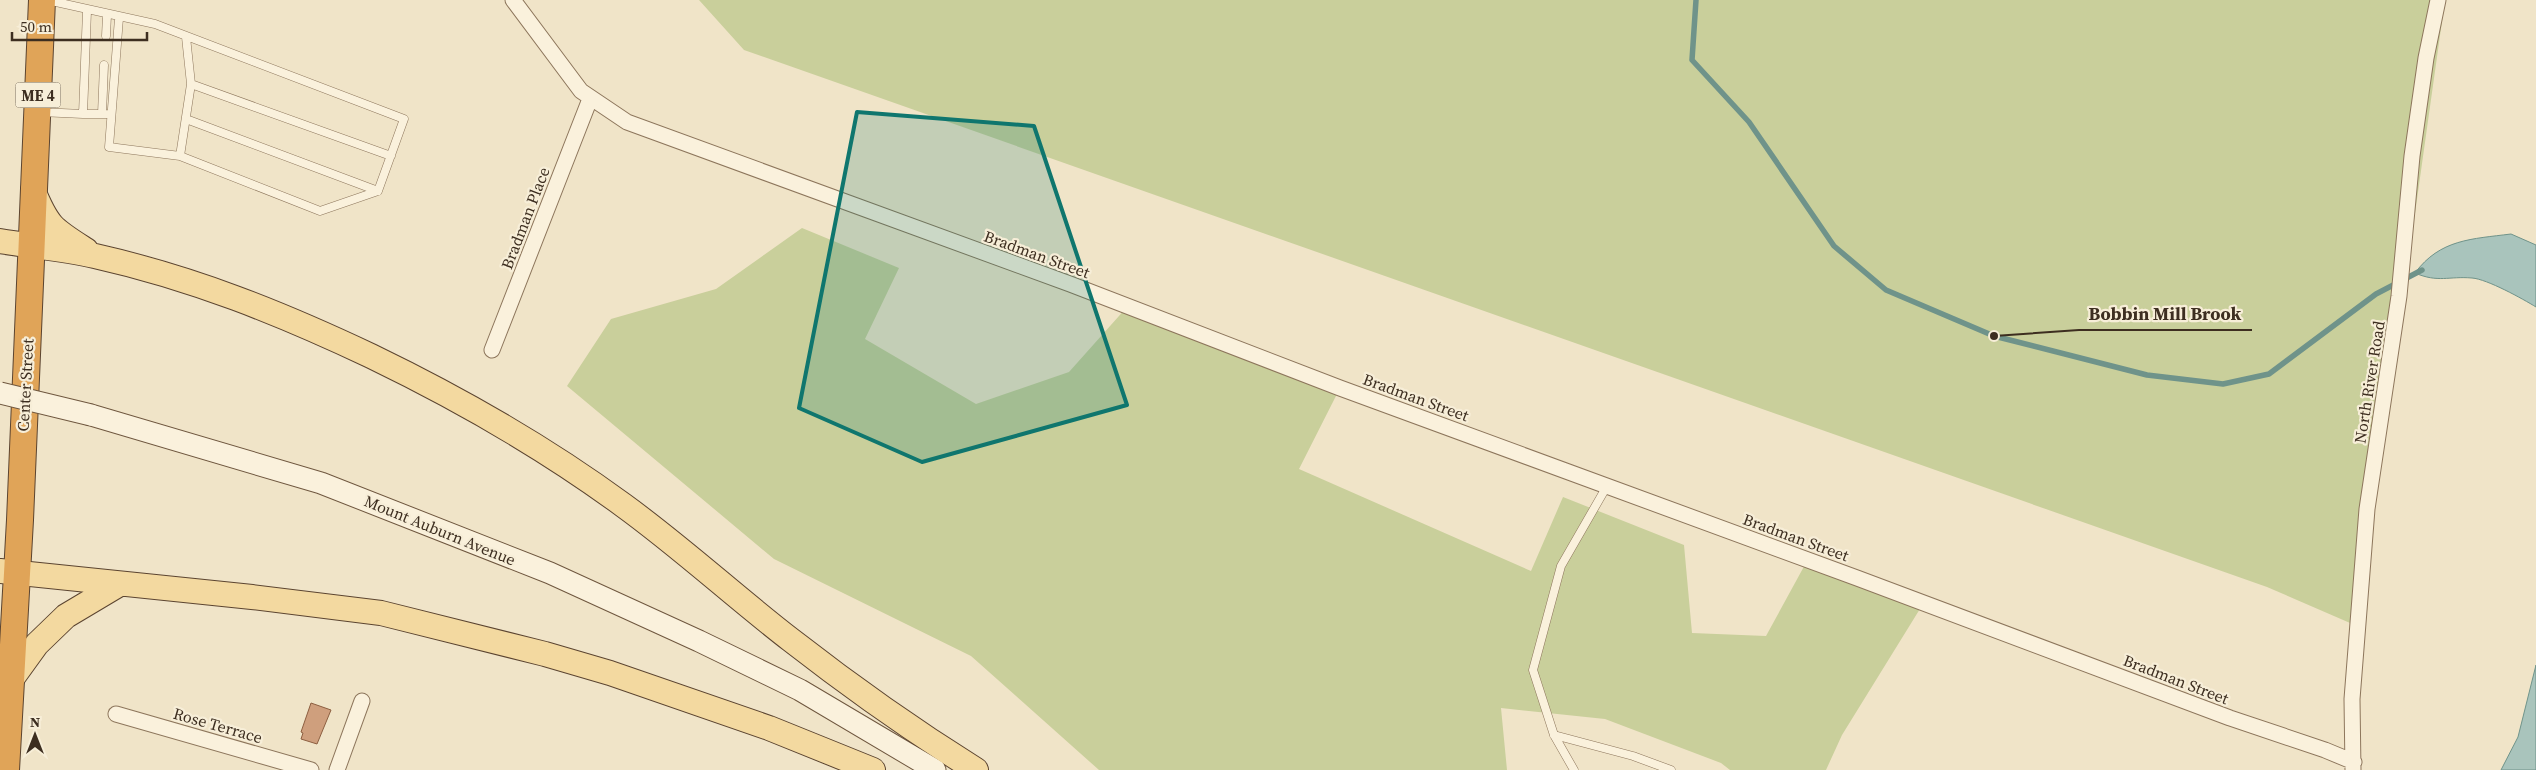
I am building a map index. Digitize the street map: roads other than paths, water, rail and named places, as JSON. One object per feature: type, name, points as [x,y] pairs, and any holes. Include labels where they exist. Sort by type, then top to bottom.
[{"type":"highway","name":"Center Street","points":[[6,770],[5,680],[8,571],[32,246],[33,190],[44,0]]},
{"type":"main road","points":[[33,190],[44,218],[58,232],[94,255]]},
{"type":"main road","points":[[0,241],[94,255],[198,284],[251,302],[319,331],[426,382],[493,418],[572,468],[626,507],[792,641],[935,744],[976,770]]},
{"type":"main road","name":"Mount Auburn Avenue","points":[[0,393],[91,415],[321,483],[550,573],[800,690],[935,770]]},
{"type":"main road","points":[[8,571],[118,585],[252,597],[381,613],[545,654],[688,698],[874,770]]},
{"type":"main road","points":[[5,680],[60,620],[82,604],[118,585]]},
{"type":"main road","name":"Mount Auburn Avenue","points":[[858,724],[966,770]]},
{"type":"street","name":"Bradman Street","points":[[513,0],[571,79],[590,99],[626,122],[1070,284],[1340,388],[2230,718],[2325,750],[2353,766]]},
{"type":"street","name":"North River Road","points":[[2353,766],[2352,699],[2367,509],[2399,296],[2412,156],[2426,58],[2438,0]]},
{"type":"street","name":"Bradman Place","points":[[492,350],[590,99]]},
{"type":"street","points":[[337,770],[362,701]]},
{"type":"street","name":"Rose Terrace","points":[[116,714],[311,770]]},
{"type":"lane","points":[[44,0],[119,18],[155,24],[404,119],[378,191]]},
{"type":"lane","points":[[83,114],[87,11]]},
{"type":"lane","points":[[106,36],[107,15]]},
{"type":"lane","points":[[119,18],[108,146],[180,156],[320,210],[378,191]]},
{"type":"lane","points":[[180,156],[190,84],[186,37]]},
{"type":"lane","points":[[102,114],[104,65]]},
{"type":"lane","points":[[190,84],[390,156]]},
{"type":"lane","points":[[37,111],[112,115]]},
{"type":"lane","points":[[186,119],[378,191]]},
{"type":"lane","points":[[1574,770],[1554,735],[1533,670],[1561,566],[1607,486]]},
{"type":"lane","points":[[1554,735],[1633,756],[1671,770]]},
{"type":"water","points":[[2511,234],[2536,245],[2536,307],[2505,290],[2479,279],[2430,278],[2415,273],[2435,253],[2446,247],[2483,237]]},
{"type":"water","points":[[2536,665],[2536,770],[2501,770],[2518,737]]},
{"type":"waterway","points":[[1696,0],[1692,60],[1749,122],[1834,246],[1886,290],[1994,336],[2147,375],[2223,384],[2269,374],[2376,294],[2422,270]]},
{"type":"place","name":"Bobbin Mill Brook","points":[[1994,336]]}]
